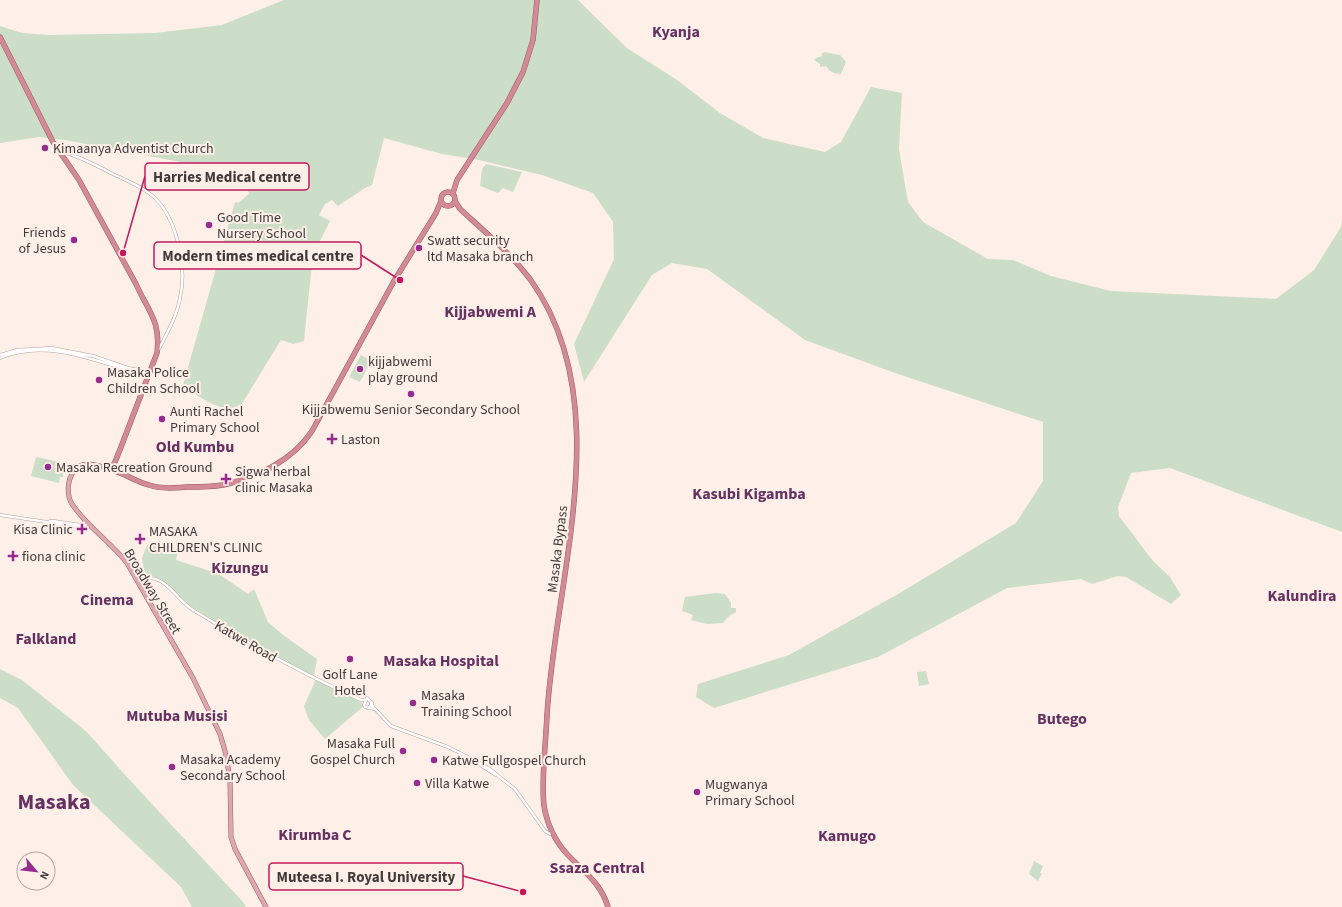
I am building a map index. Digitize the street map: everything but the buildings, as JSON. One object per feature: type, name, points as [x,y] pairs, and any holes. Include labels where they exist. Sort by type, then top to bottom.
[{"type":"highway","points":[[0,37],[53,142],[79,180],[151,312],[158,333],[157,353],[112,469],[141,482],[157,487],[206,487],[224,485],[246,478],[285,460],[304,442],[312,431],[394,281],[443,203],[442,195],[450,192],[507,103],[523,72],[533,40],[537,0]]},
{"type":"highway","points":[[443,203],[452,205],[455,201],[455,195],[450,192]]},
{"type":"highway","name":"Masaka Bypass","points":[[455,201],[460,209],[509,254],[530,279],[556,324],[572,379],[576,430],[574,503],[550,684],[544,774],[544,805],[552,832],[565,853],[597,884],[605,897],[608,907]]},
{"type":"highway","name":"Masaka Bypass","points":[[452,205],[460,209]]},
{"type":"main road","name":"Broadway Street","points":[[112,469],[92,463],[81,466],[72,474],[70,488],[72,503],[87,522],[122,557],[193,678],[221,738],[227,761],[230,778],[231,837],[235,849],[266,907]]},
{"type":"street","points":[[60,151],[85,159],[149,193],[158,202],[172,225],[176,235],[181,262],[182,287],[178,309],[157,353]]},
{"type":"street","points":[[0,355],[17,350],[52,348],[93,356],[149,374]]},
{"type":"street","points":[[0,358],[28,351],[51,351],[92,358],[127,371],[149,374]]},
{"type":"street","points":[[0,516],[80,527],[87,522]]},
{"type":"street","name":"Katwe Road","points":[[139,584],[150,578],[160,580],[192,610],[268,655],[361,700],[366,700]]},
{"type":"street","points":[[364,705],[367,698],[372,703],[374,709],[387,723],[397,729],[448,747],[486,766],[515,790],[545,831],[550,834],[552,832]]},
{"type":"street","points":[[361,700],[365,707],[374,709]]},
{"type":"street","points":[[369,708],[372,703]]},
{"type":"green space","points":[[284,0],[578,0],[627,48],[677,80],[720,113],[763,138],[825,152],[841,142],[871,87],[902,93],[899,149],[908,202],[923,222],[988,259],[1013,260],[1051,276],[1111,291],[1276,299],[1314,270],[1341,227],[1342,220],[1342,532],[1170,468],[1131,473],[1118,507],[1119,516],[1153,561],[1170,577],[1181,595],[1171,604],[1126,577],[1118,576],[1092,584],[1081,579],[1007,588],[878,657],[714,708],[696,697],[698,684],[789,655],[898,594],[1016,523],[1043,481],[1043,422],[895,373],[805,340],[707,269],[672,263],[652,275],[584,382],[574,344],[614,259],[613,222],[593,193],[542,175],[479,160],[442,154],[384,138],[372,185],[338,206],[332,200],[325,204],[319,215],[330,221],[319,243],[311,273],[304,341],[293,344],[281,340],[241,405],[226,408],[219,407],[206,401],[183,385],[235,202],[238,203],[249,194],[246,184],[233,172],[65,140],[39,137],[0,143],[0,26],[22,33],[48,35],[155,33],[222,25]]},
{"type":"green space","points":[[824,52],[840,55],[846,62],[841,74],[834,73],[826,66],[820,67],[820,64],[814,60],[822,56]]},
{"type":"green space","points":[[486,164],[522,172],[513,192],[503,188],[498,193],[480,186],[482,169]]},
{"type":"green space","name":"kijjabwemi play ground","points":[[361,355],[371,361],[360,382],[349,377]]},
{"type":"green space","name":"Masaka Recreation Ground","points":[[36,457],[64,463],[63,477],[60,477],[59,483],[31,476]]},
{"type":"green space","points":[[147,545],[178,551],[176,560],[219,574],[248,594],[254,589],[268,622],[283,635],[317,659],[314,676],[238,636],[181,600],[160,579],[144,571],[142,558]]},
{"type":"green space","points":[[716,593],[725,594],[731,603],[731,608],[736,608],[736,612],[729,616],[723,623],[707,624],[691,620],[693,615],[682,611],[685,597]]},
{"type":"green space","points":[[0,669],[22,680],[87,732],[246,907],[192,907],[181,887],[73,785],[18,708],[0,698]]},
{"type":"green space","points":[[926,671],[929,684],[919,686],[917,672]]},
{"type":"green space","points":[[316,679],[358,699],[364,706],[325,739],[309,720],[304,706]]},
{"type":"green space","points":[[1034,861],[1043,866],[1040,873],[1042,873],[1038,881],[1029,874]]},
{"type":"place","name":"Kimaanya Adventist Church","points":[[45,148]]},
{"type":"place","name":"Good Time Nursery School","points":[[209,225]]},
{"type":"place","name":"Friends of Jesus","points":[[74,240]]},
{"type":"place","name":"Swatt security ltd Masaka branch","points":[[419,248]]},
{"type":"place","name":"Harries Medical centre","points":[[123,253]]},
{"type":"place","name":"Modern times medical centre","points":[[400,280]]},
{"type":"place","name":"kijjabwemi play ground","points":[[360,369]]},
{"type":"place","name":"Masaka Police Children School","points":[[99,380]]},
{"type":"place","name":"Kijjabwemu Senior Secondary School","points":[[411,394]]},
{"type":"place","name":"Aunti Rachel Primary School","points":[[162,419]]},
{"type":"place","name":"Laston","points":[[332,439]]},
{"type":"place","name":"Masaka Recreation Ground","points":[[48,467]]},
{"type":"place","name":"Sigwa herbal clinic Masaka","points":[[226,479]]},
{"type":"place","name":"Kisa Clinic","points":[[82,529]]},
{"type":"place","name":"MASAKA CHILDREN'S CLINIC","points":[[140,539]]},
{"type":"place","name":"fiona clinic","points":[[13,556]]},
{"type":"place","name":"Golf Lane Hotel","points":[[350,659]]},
{"type":"place","name":"Masaka Training School","points":[[413,703]]},
{"type":"place","name":"Masaka Full Gospel Church","points":[[403,751]]},
{"type":"place","name":"Katwe Fullgospel Church","points":[[434,760]]},
{"type":"place","name":"Masaka Academy Secondary School","points":[[172,767]]},
{"type":"place","name":"Villa Katwe","points":[[417,783]]},
{"type":"place","name":"Mugwanya Primary School","points":[[697,792]]},
{"type":"place","name":"Muteesa I. Royal University","points":[[523,892]]},
{"type":"district","name":"Kyanja","points":[[676,31]]},
{"type":"district","name":"Kijjabwemi A","points":[[490,311]]},
{"type":"district","name":"Old Kumbu","points":[[195,446]]},
{"type":"district","name":"Kasubi Kigamba","points":[[749,493]]},
{"type":"district","name":"Kizungu","points":[[240,567]]},
{"type":"district","name":"Kalundira","points":[[1302,595]]},
{"type":"district","name":"Cinema","points":[[107,599]]},
{"type":"district","name":"Falkland","points":[[46,638]]},
{"type":"district","name":"Masaka Hospital","points":[[441,660]]},
{"type":"district","name":"Mutuba Musisi","points":[[177,715]]},
{"type":"district","name":"Butego","points":[[1062,718]]},
{"type":"district","name":"Masaka","points":[[54,801]]},
{"type":"district","name":"Kirumba C","points":[[315,834]]},
{"type":"district","name":"Kamugo","points":[[847,835]]},
{"type":"district","name":"Ssaza Central","points":[[597,867]]}]
